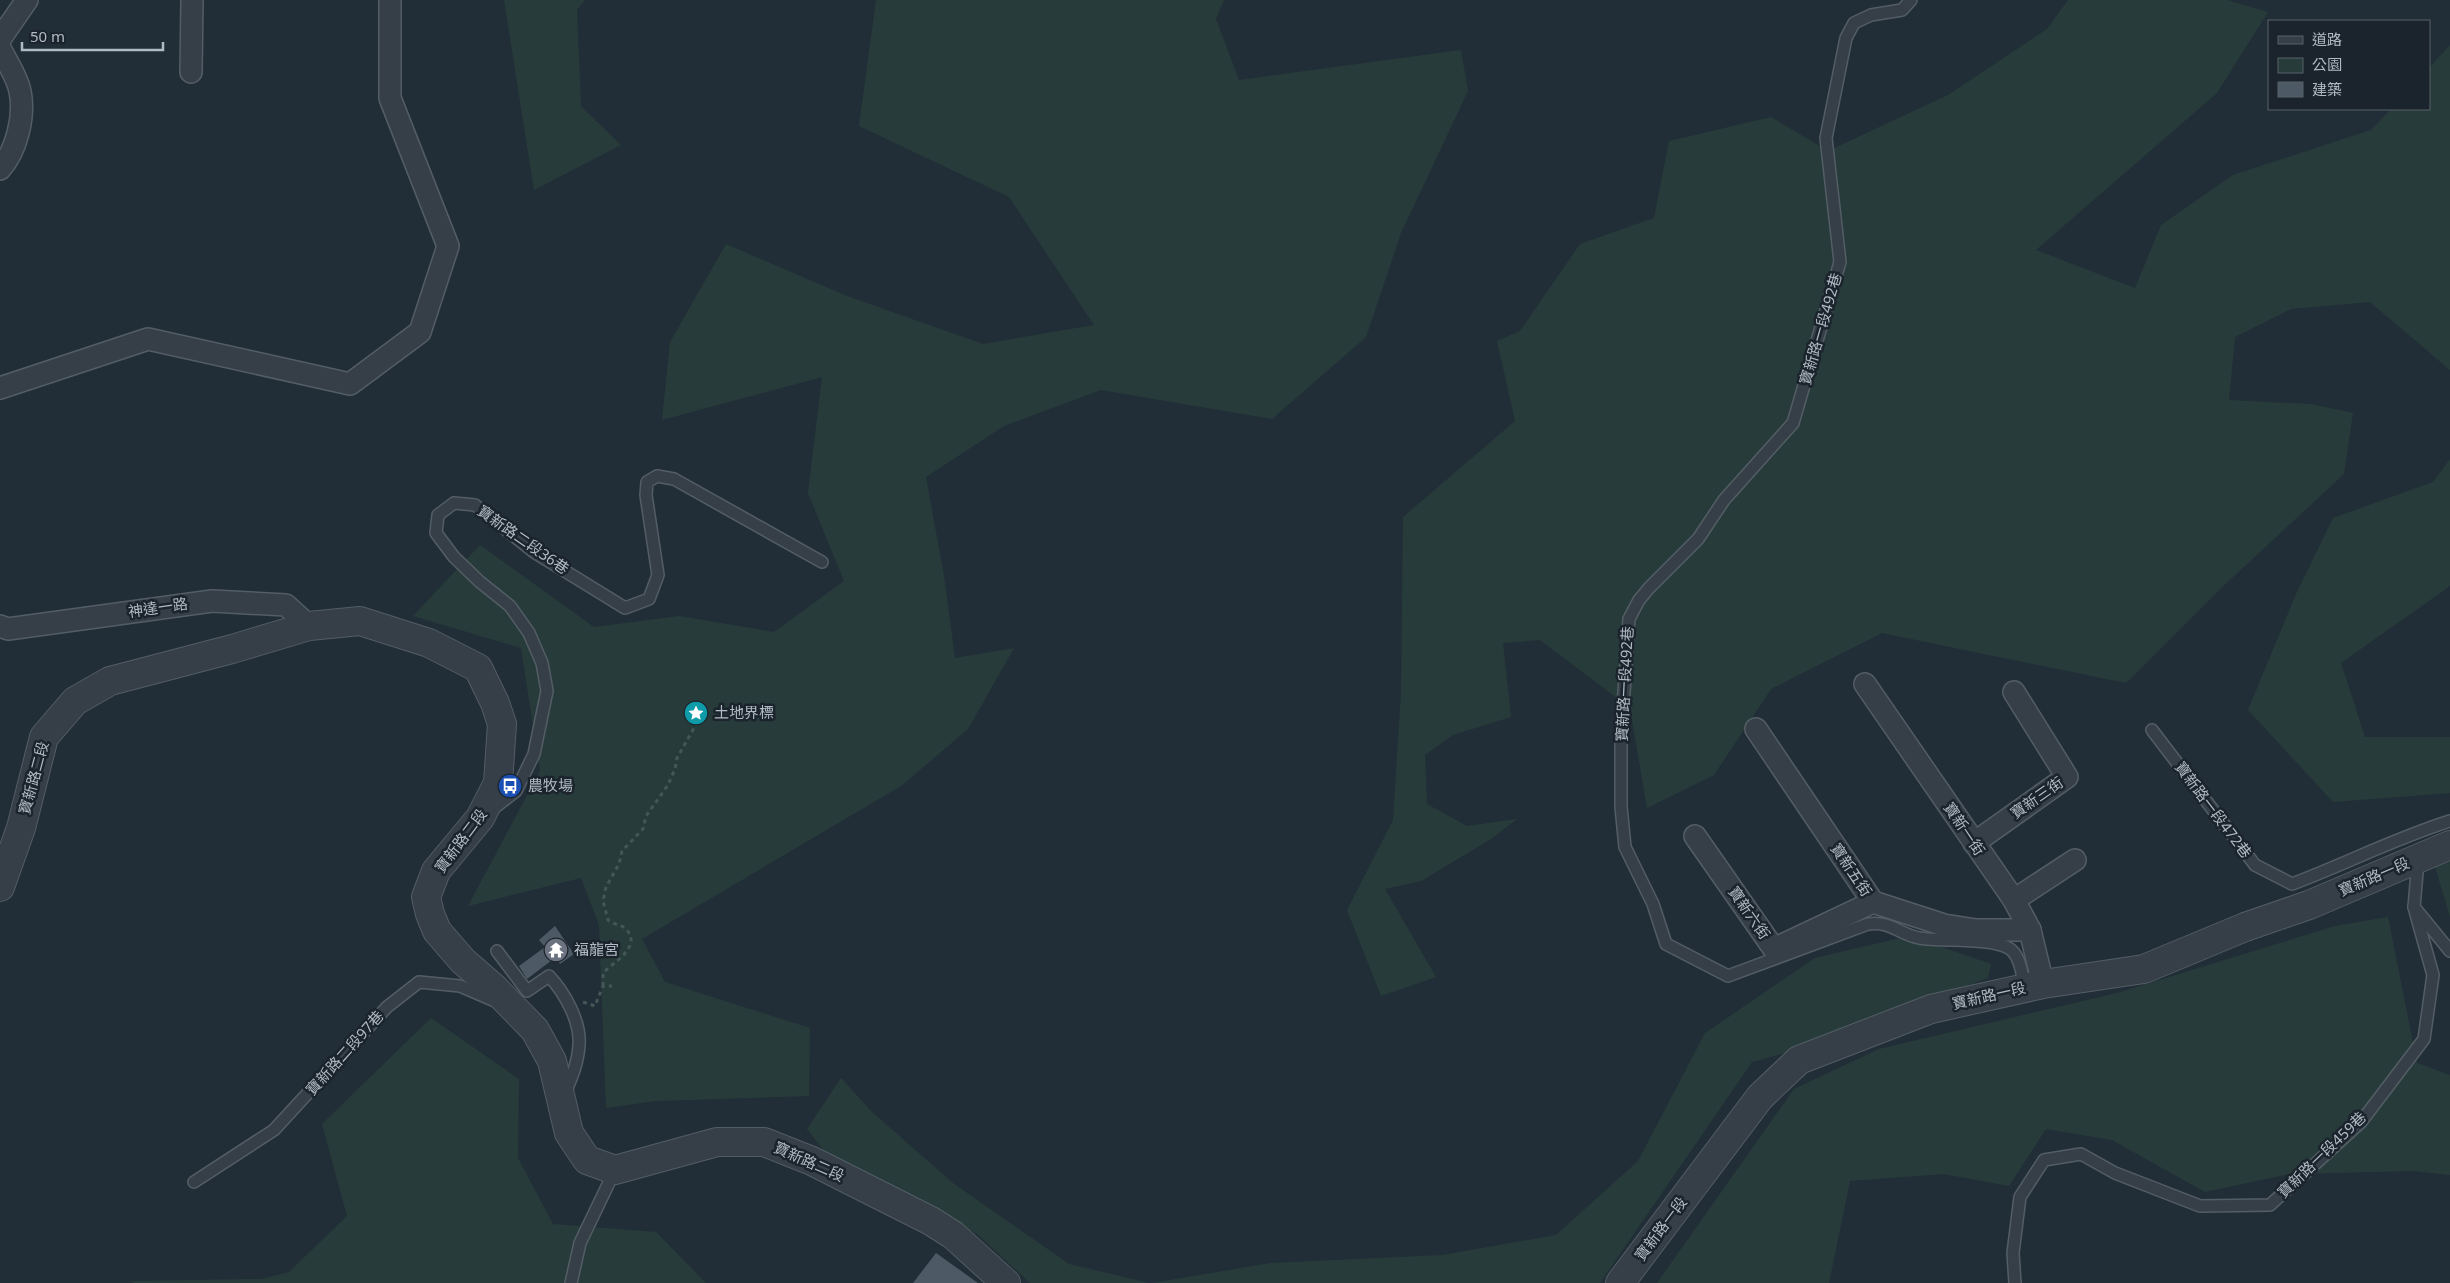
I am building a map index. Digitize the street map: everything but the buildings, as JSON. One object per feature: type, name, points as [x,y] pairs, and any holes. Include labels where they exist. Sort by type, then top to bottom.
[{"type":"street","points":[[0,39],[27,0]]},
{"type":"street","points":[[191,72],[192,0]]},
{"type":"street","points":[[0,388],[148,339],[350,384],[420,332],[448,246],[390,98],[390,0]]},
{"type":"street","points":[[0,48],[20,90],[21,125],[5,163],[0,169]]},
{"type":"street","name":"神達一路","points":[[0,626],[8,629],[212,600],[286,605],[309,626]]},
{"type":"street","name":"寶新路二段","points":[[0,887],[21,828],[44,737],[75,701],[110,681],[309,626],[360,621],[429,643],[478,668],[495,703],[502,724],[498,783],[480,818],[436,871],[426,897],[437,931],[463,961],[535,1030],[552,1061],[569,1133],[587,1160],[615,1170],[716,1142],[764,1142],[812,1161],[931,1221],[953,1235],[1006,1283]]},
{"type":"street","name":"寶新一街","points":[[1865,684],[2014,900],[2030,930],[2034,986]]},
{"type":"street","name":"寶新三街","points":[[1974,843],[2068,777],[2014,692]]},
{"type":"street","name":"寶新五街","points":[[1756,729],[1873,902],[1944,925],[1976,930],[2030,930]]},
{"type":"street","name":"寶新六街","points":[[1694,836],[1774,950],[1873,902]]},
{"type":"street","name":"寶新路一段","points":[[1620,1283],[1760,1097],[1799,1060],[1932,1009],[2034,986],[2144,969],[2245,927],[2309,905],[2450,845]]},
{"type":"street","points":[[2014,900],[2075,860]]},
{"type":"lane","name":"寶新路一段492巷","points":[[1911,0],[1902,10],[1871,15],[1854,23],[1846,38],[1826,138],[1840,262],[1793,423],[1724,500],[1698,539],[1644,594],[1629,619],[1621,736],[1621,807],[1624,847],[1653,904],[1666,944],[1728,976],[1868,924],[1879,923],[1890,925],[1918,937],[1984,942],[2010,949],[2034,986]]},
{"type":"lane","name":"寶新路二段36巷","points":[[480,818],[516,791],[534,754],[547,691],[542,663],[529,633],[510,606],[454,558],[436,534],[438,515],[454,503],[475,505],[534,552],[626,608],[649,600],[658,575],[646,495],[648,482],[657,476],[674,479],[822,562]]},
{"type":"lane","name":"寶新路一段472巷","points":[[2152,730],[2255,865],[2292,884],[2358,858],[2416,832],[2450,821]]},
{"type":"lane","points":[[2418,859],[2414,907],[2450,951]]},
{"type":"lane","name":"寶新路一段459巷","points":[[2015,1283],[2013,1253],[2020,1197],[2044,1160],[2081,1154],[2115,1173],[2200,1206],[2270,1205],[2361,1122],[2424,1039],[2433,975],[2414,907]]},
{"type":"lane","points":[[497,951],[527,991],[549,976],[566,1000],[580,1043],[575,1070],[562,1099]]},
{"type":"lane","name":"寶新路二段97巷","points":[[194,1182],[274,1130],[387,1007],[419,982],[460,986],[513,1008]]},
{"type":"lane","points":[[571,1283],[580,1243],[615,1170]]},
{"type":"path","points":[[566,1000],[575,1004],[586,1002],[594,1006],[603,986],[602,973],[625,955],[630,945],[630,937],[626,929],[608,920],[603,900],[606,887],[619,864],[622,851],[644,827],[646,816],[668,785],[675,769],[677,758],[694,728],[701,710]]},
{"type":"path","points":[[603,986],[612,986]]},
{"type":"green space","points":[[504,0],[585,0],[577,10],[581,106],[621,145],[534,190]]},
{"type":"green space","points":[[876,0],[1224,0],[1216,19],[1239,80],[1461,50],[1468,91],[1401,233],[1366,337],[1272,419],[1101,390],[1004,426],[926,477],[944,576],[955,658],[1014,648],[968,729],[901,786],[642,939],[665,982],[810,1028],[809,1096],[656,1101],[606,1108],[599,925],[581,878],[468,906],[540,771],[521,648],[413,616],[480,545],[594,627],[679,616],[774,632],[844,581],[808,493],[822,377],[662,420],[670,342],[726,244],[847,296],[983,344],[1094,325],[1009,197],[859,126]]},
{"type":"green space","points":[[2068,0],[2227,0],[2268,12],[2217,93],[2036,250],[2135,288],[2161,225],[2233,175],[2371,130],[2390,110],[2430,110],[2430,67],[2450,45],[2450,370],[2370,302],[2291,309],[2235,337],[2229,400],[2311,404],[2353,413],[2344,474],[2220,589],[2126,683],[1882,633],[1771,689],[1714,775],[1647,808],[1630,708],[1540,640],[1503,643],[1511,717],[1453,735],[1425,755],[1427,804],[1467,826],[1517,819],[1491,839],[1421,881],[1385,889],[1436,977],[1381,996],[1347,910],[1393,820],[1401,693],[1403,517],[1515,421],[1497,341],[1520,331],[1580,244],[1654,218],[1669,141],[1771,117],[1828,151],[1948,95],[2047,29]]},
{"type":"green space","points":[[2450,459],[2450,586],[2341,663],[2365,737],[2450,737],[2450,793],[2333,802],[2248,710],[2296,594],[2333,518],[2433,482]]},
{"type":"green space","points":[[2450,862],[2450,917],[2435,867]]},
{"type":"green space","points":[[2388,917],[2417,1063],[2450,1075],[2450,1175],[2414,1171],[2289,1174],[2205,1192],[2112,1140],[2046,1129],[2009,1186],[1944,1174],[1850,1181],[1829,1283],[1657,1283],[1794,1089],[1879,1049],[2117,993],[2335,926]]},
{"type":"green space","points":[[1909,936],[1991,964],[1988,978],[1795,1050],[1752,1062],[1600,1283],[1152,1283],[1271,1263],[1443,1255],[1556,1235],[1638,1161],[1705,1033],[1815,958]]},
{"type":"green space","points":[[431,1018],[519,1079],[518,1158],[553,1224],[656,1232],[706,1283],[135,1283],[130,1281],[262,1279],[289,1272],[347,1216],[322,1124]]},
{"type":"green space","points":[[841,1078],[872,1112],[953,1183],[1069,1264],[1149,1283],[1030,1283],[977,1234],[825,1152],[807,1129]]},
{"type":"place","name":"土地界標","points":[[696,713]]},
{"type":"place","name":"農牧場","points":[[510,786]]},
{"type":"place","name":"福龍宮","points":[[556,950]]}]
